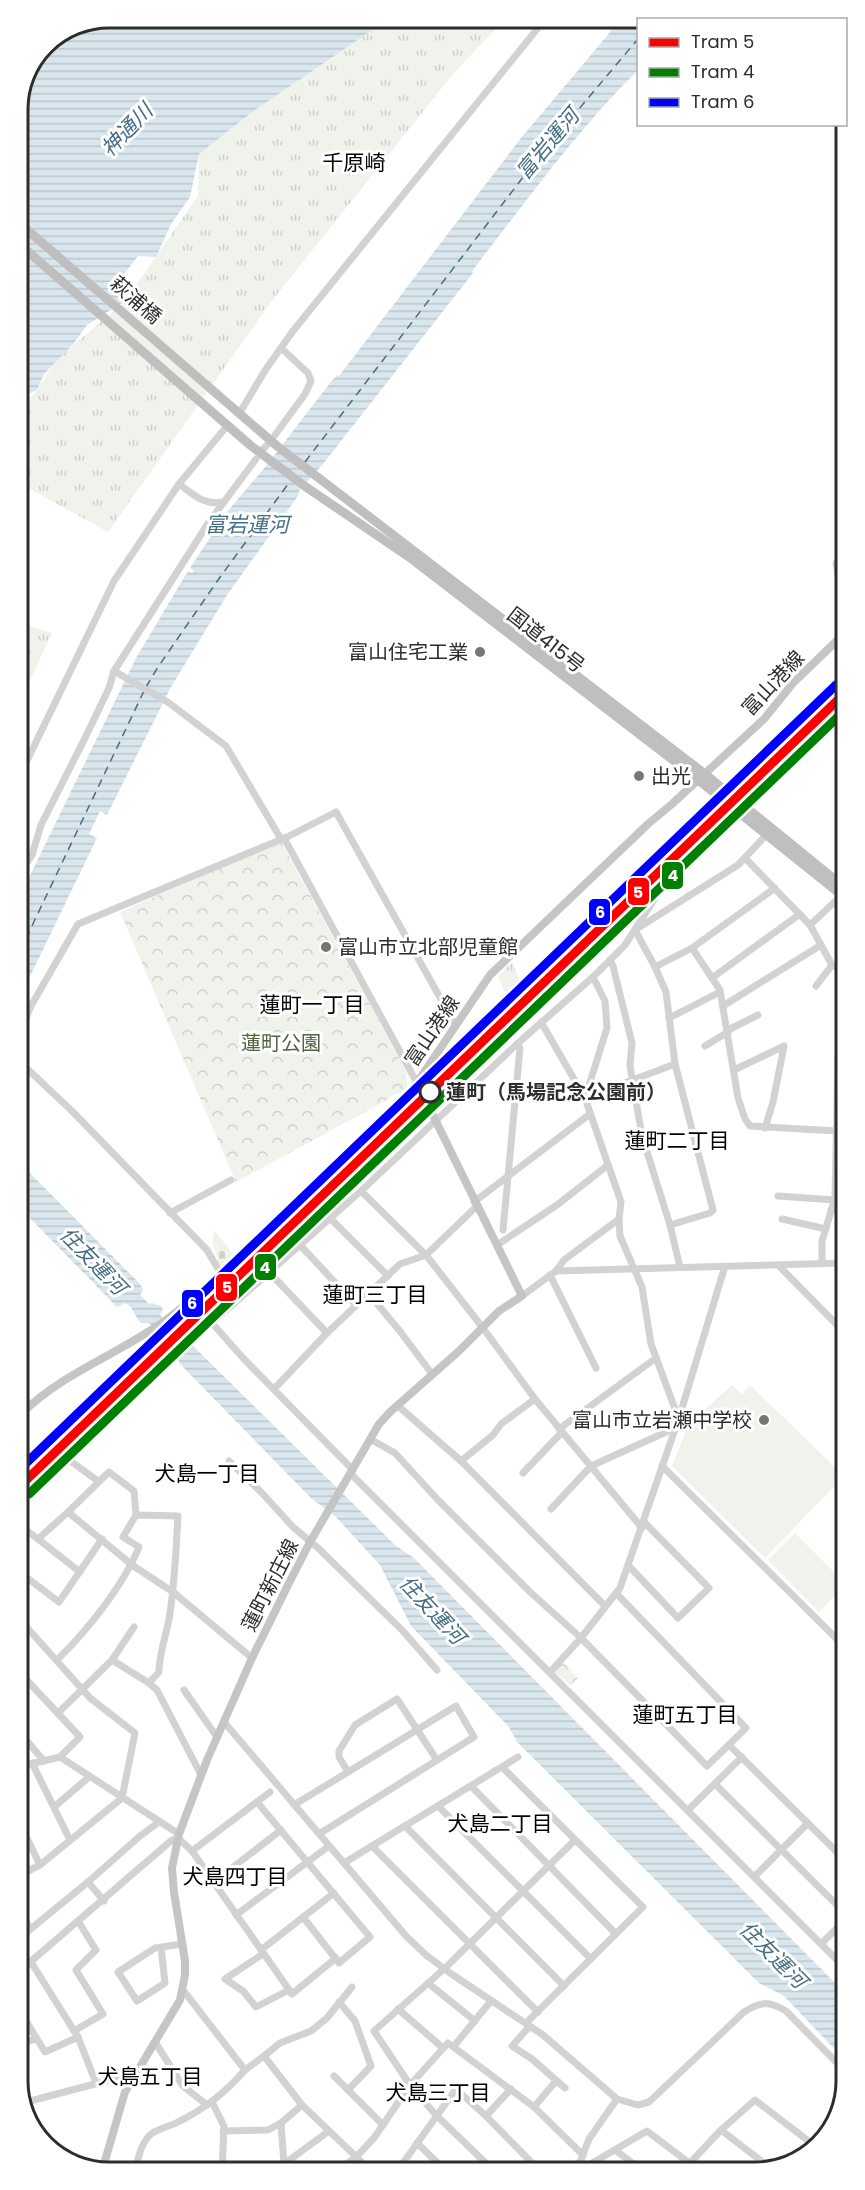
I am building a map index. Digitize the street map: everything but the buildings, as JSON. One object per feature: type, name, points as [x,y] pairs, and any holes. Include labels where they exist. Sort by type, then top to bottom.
[{"type":"highway","name":"萩浦橋","points":[[29,232],[230,406]]},
{"type":"highway","name":"萩浦橋","points":[[29,253],[224,423]]},
{"type":"highway","name":"国道415号","points":[[230,406],[306,487],[409,557],[701,777]]},
{"type":"highway","name":"国道415号","points":[[224,423],[315,476],[701,777],[836,886]]},
{"type":"main road","name":"富山港線","points":[[29,1407],[62,1380],[149,1332],[170,1316],[275,1228],[391,1118],[490,975],[648,824],[764,719],[794,682],[836,642]]},
{"type":"main road","points":[[417,1083],[522,1296]]},
{"type":"main road","name":"蓮町新庄線","points":[[105,2161],[125,2092],[180,2000],[183,1990],[185,1975],[172,1868],[178,1836],[201,1775],[252,1658],[310,1542],[379,1424],[397,1404],[499,1311],[522,1296]]},
{"type":"street","points":[[239,414],[280,348],[537,29]]},
{"type":"street","points":[[275,435],[305,394],[311,381],[308,372],[280,348]]},
{"type":"street","points":[[29,757],[114,581],[179,484],[224,423]]},
{"type":"street","points":[[29,860],[40,825],[85,738],[109,688],[114,671],[224,502],[256,459]]},
{"type":"street","points":[[179,484],[200,500],[224,502]]},
{"type":"street","points":[[114,671],[169,703],[226,746],[282,839],[417,1083]]},
{"type":"street","points":[[29,1013],[78,924],[282,839],[336,813],[456,1026]]},
{"type":"street","points":[[635,930],[746,859],[770,832]]},
{"type":"street","points":[[746,859],[810,925],[832,965],[836,967]]},
{"type":"street","points":[[664,884],[635,930],[593,977],[517,1044],[362,1191],[212,1323],[351,1474],[836,1959]]},
{"type":"street","points":[[655,967],[692,948],[775,888]]},
{"type":"street","points":[[810,925],[836,901]]},
{"type":"street","points":[[712,978],[800,914]]},
{"type":"street","points":[[635,930],[666,992],[675,1064],[713,1210],[710,1213],[670,1225]]},
{"type":"street","points":[[723,1006],[821,945]]},
{"type":"street","points":[[692,948],[720,992],[738,1098],[745,1119],[750,1126],[765,1128],[836,1127]]},
{"type":"street","points":[[610,960],[614,966],[632,1043],[630,1066],[642,1136],[670,1225],[680,1267]]},
{"type":"street","points":[[816,986],[832,965]]},
{"type":"street","points":[[585,1098],[608,1028],[605,1001],[593,977]]},
{"type":"street","points":[[669,1018],[720,992]]},
{"type":"street","points":[[705,1046],[758,1015]]},
{"type":"street","points":[[541,1022],[585,1098],[621,1202],[620,1236],[642,1287],[651,1344],[679,1418]]},
{"type":"street","points":[[502,1230],[509,1178],[520,1048],[517,1044]]},
{"type":"street","points":[[734,1070],[784,1046],[765,1128]]},
{"type":"street","points":[[585,1098],[675,1064]]},
{"type":"street","points":[[29,1071],[207,1250],[221,1274]]},
{"type":"street","points":[[274,1389],[327,1333],[400,1264],[426,1255],[476,1204],[590,1114]]},
{"type":"street","points":[[497,1245],[556,1205],[608,1165]]},
{"type":"street","points":[[822,1263],[822,1241],[835,1200],[836,1168]]},
{"type":"street","points":[[170,1213],[231,1179]]},
{"type":"street","points":[[362,1191],[426,1255],[535,1399],[591,1466],[643,1525],[709,1588],[678,1618],[628,1565]]},
{"type":"street","points":[[778,1196],[835,1200]]},
{"type":"street","points":[[831,1210],[836,1210]]},
{"type":"street","points":[[330,1218],[388,1276]]},
{"type":"street","points":[[782,1219],[825,1229]]},
{"type":"street","points":[[522,1296],[553,1273],[564,1260],[619,1220]]},
{"type":"street","points":[[300,1245],[356,1305]]},
{"type":"street","points":[[553,1273],[633,1268],[836,1263]]},
{"type":"street","points":[[550,1672],[581,1638],[616,1593],[643,1525],[679,1418],[725,1266]]},
{"type":"street","points":[[779,1266],[836,1324]]},
{"type":"street","points":[[269,1272],[327,1333]]},
{"type":"street","points":[[553,1273],[596,1368]]},
{"type":"street","points":[[369,1294],[432,1374]]},
{"type":"street","points":[[523,1473],[561,1430],[656,1358]]},
{"type":"street","points":[[461,1461],[493,1435],[501,1424],[535,1399]]},
{"type":"street","points":[[397,1404],[461,1461],[605,1606]]},
{"type":"street","points":[[551,1509],[591,1466],[675,1428]]},
{"type":"street","points":[[370,1439],[394,1453],[438,1500],[529,1591],[581,1638],[707,1766],[746,1728],[616,1593]]},
{"type":"street","points":[[29,1497],[69,1460],[98,1481]]},
{"type":"street","points":[[229,1461],[293,1527],[402,1630],[438,1670]]},
{"type":"street","points":[[662,1466],[836,1638]]},
{"type":"street","points":[[38,1539],[109,1472],[134,1491],[136,1515],[123,1537],[139,1547],[132,1564],[80,1638],[57,1660]]},
{"type":"street","points":[[68,1512],[132,1564],[173,1592],[252,1658]]},
{"type":"street","points":[[136,1515],[177,1516],[173,1592],[166,1638],[159,1656],[159,1672],[149,1683]]},
{"type":"street","points":[[29,1532],[81,1572]]},
{"type":"street","points":[[29,1580],[59,1602],[102,1539]]},
{"type":"street","points":[[58,1713],[112,1660],[134,1627]]},
{"type":"street","points":[[29,1630],[90,1698],[135,1733],[122,1798],[40,1865],[29,1870]]},
{"type":"street","points":[[112,1660],[157,1690],[201,1775]]},
{"type":"street","points":[[29,1682],[80,1737],[60,1757],[29,1764]]},
{"type":"street","points":[[184,1690],[217,1737]]},
{"type":"street","points":[[348,1772],[339,1757],[339,1751],[355,1725],[397,1699],[437,1760]]},
{"type":"street","points":[[294,1805],[456,1706],[474,1737],[319,1834]]},
{"type":"street","points":[[224,1722],[406,1936],[444,1969],[528,2024],[617,2099],[638,2105],[649,2102],[744,2012],[762,2003],[774,2003],[786,2011],[836,2062]]},
{"type":"street","points":[[29,1743],[44,1761]]},
{"type":"street","points":[[729,1745],[836,1851]]},
{"type":"street","points":[[60,1757],[178,1836],[192,1851],[292,1994],[336,1958]]},
{"type":"street","points":[[344,1863],[518,1757]]},
{"type":"street","points":[[688,1810],[742,1757]]},
{"type":"street","points":[[32,1763],[70,1840]]},
{"type":"street","points":[[502,1767],[643,1907],[538,2012],[512,2046],[532,2059],[565,2088]]},
{"type":"street","points":[[54,1807],[89,1777]]},
{"type":"street","points":[[715,1784],[836,1906]]},
{"type":"street","points":[[471,1786],[616,1934]]},
{"type":"street","points":[[192,1851],[270,1792]]},
{"type":"street","points":[[257,1802],[370,1937],[339,1963],[303,1917]]},
{"type":"street","points":[[438,1806],[591,1959]]},
{"type":"street","points":[[30,1929],[159,1822]]},
{"type":"street","points":[[754,1876],[808,1823]]},
{"type":"street","points":[[405,1826],[564,1986]]},
{"type":"street","points":[[214,1882],[281,1830]]},
{"type":"street","points":[[96,2083],[76,2034],[31,1962],[178,1836]]},
{"type":"street","points":[[484,2162],[436,2115],[410,2085],[374,2031],[444,1969],[575,1840]]},
{"type":"street","points":[[29,1842],[40,1865]]},
{"type":"street","points":[[236,1915],[329,1846]]},
{"type":"street","points":[[372,1846],[538,2012]]},
{"type":"street","points":[[88,1882],[104,1901]]},
{"type":"street","points":[[289,1990],[256,2007],[243,1991],[225,1979],[334,1893]]},
{"type":"street","points":[[29,2027],[45,2052],[76,2034],[103,2014],[76,1970],[96,1950],[78,1921]]},
{"type":"street","points":[[821,1944],[836,1928]]},
{"type":"street","points":[[161,1947],[165,1983],[137,2001],[118,1972],[155,1948],[161,1947],[182,1944]]},
{"type":"street","points":[[428,1983],[475,2021]]},
{"type":"street","points":[[138,2161],[141,2148],[150,2134],[210,2104],[228,2090],[245,2070],[280,2043],[311,2031],[327,2018],[352,1987]]},
{"type":"street","points":[[183,1990],[245,2070]]},
{"type":"street","points":[[454,2046],[491,2001]]},
{"type":"street","points":[[339,2002],[355,2021],[371,2066],[348,2090]]},
{"type":"street","points":[[398,2009],[443,2048]]},
{"type":"street","points":[[29,2041],[36,2038]]},
{"type":"street","points":[[155,2042],[183,2086],[210,2104],[224,2126],[222,2161]]},
{"type":"street","points":[[350,2161],[374,2138],[410,2085],[448,2043],[534,2107],[583,2155]]},
{"type":"street","points":[[264,2056],[302,2105],[361,2161]]},
{"type":"street","points":[[31,2101],[136,2073]]},
{"type":"street","points":[[334,2076],[383,2125]]},
{"type":"street","points":[[534,2107],[556,2080]]},
{"type":"street","points":[[406,2161],[456,2089],[531,2162]]},
{"type":"street","points":[[486,2116],[511,2089]]},
{"type":"street","points":[[582,2162],[589,2139],[617,2099]]},
{"type":"street","points":[[691,2162],[754,2100],[809,2141]]},
{"type":"street","points":[[223,2131],[268,2130],[281,2123],[302,2105]]},
{"type":"street","points":[[281,2123],[284,2161]]},
{"type":"street","points":[[721,2130],[763,2161]]},
{"type":"street","points":[[288,2161],[329,2131]]},
{"type":"street","points":[[594,2162],[647,2131],[689,2162]]},
{"type":"street","points":[[417,2143],[437,2162]]},
{"type":"street","points":[[615,2150],[631,2162]]},
{"type":"green space","points":[[374,29],[496,29],[453,74],[271,302],[108,532],[29,489],[29,399],[56,360],[125,301],[198,196],[199,154],[255,110]]},
{"type":"green space","points":[[29,625],[52,633],[29,683]]},
{"type":"green space","name":"蓮町公園","points":[[281,842],[406,1071],[407,1086],[400,1094],[396,1093],[236,1182],[120,912]]},
{"type":"green space","points":[[512,962],[525,993],[508,1000],[498,976]]},
{"type":"green space","points":[[215,1231],[233,1254],[221,1265],[218,1264],[213,1244]]},
{"type":"green space","points":[[732,1385],[742,1394],[750,1385],[836,1468],[836,1484],[765,1558],[672,1466],[689,1424]]},
{"type":"green space","points":[[795,1533],[836,1574],[836,1594],[819,1612],[768,1560]]},
{"type":"green space","points":[[563,1662],[578,1678],[570,1686],[554,1671]]},
{"type":"water","name":"神通川","points":[[374,29],[255,110],[199,154],[190,197],[171,224],[156,257],[138,256],[117,283],[125,301],[87,325],[74,343],[44,374],[37,390],[29,394],[29,104],[35,78],[42,64],[52,52],[64,42],[94,30]]},
{"type":"water","name":"富岩運河","points":[[613,29],[637,29],[637,71],[593,118],[552,168],[472,271],[473,273],[323,464],[299,491],[298,496],[227,595],[171,687],[107,815],[100,811],[89,834],[97,838],[29,978],[29,878],[136,658],[188,571],[192,573],[194,571],[190,568],[227,512],[330,383],[337,375],[339,376],[521,138]]},
{"type":"water","name":"住友運河","points":[[29,1172],[140,1284],[143,1290],[140,1295],[149,1304],[161,1306],[163,1310],[160,1315],[185,1343],[189,1342],[396,1546],[414,1558],[836,1984],[836,2050],[784,1996],[759,1983],[517,1742],[509,1727],[411,1626],[380,1565],[335,1516],[312,1499],[180,1364],[176,1354],[149,1323],[141,1323],[125,1303],[117,1307],[29,1217]]},
{"type":"ferry route","points":[[305,462],[540,155],[637,40]]},
{"type":"ferry route","points":[[146,687],[218,580],[291,480]]},
{"type":"ferry route","points":[[29,932],[144,691]]},
{"type":"tram line","name":"6","points":[[29,1460],[836,685]]},
{"type":"tram line","name":"5","points":[[29,1477],[836,702]]},
{"type":"tram line","name":"4","points":[[29,1494],[836,719]]},
{"type":"place","name":"富山住宅工業","points":[[480,652]]},
{"type":"place","name":"出光","points":[[639,776]]},
{"type":"place","name":"富山市立北部児童館","points":[[326,947]]},
{"type":"place","name":"蓮町（馬場記念公園前）","points":[[430,1092]]},
{"type":"place","name":"富山市立岩瀬中学校","points":[[764,1420]]},
{"type":"district","name":"千原崎","points":[[354,163]]},
{"type":"district","name":"蓮町一丁目","points":[[312,1005]]},
{"type":"district","name":"蓮町二丁目","points":[[677,1141]]},
{"type":"district","name":"蓮町三丁目","points":[[375,1295]]},
{"type":"district","name":"犬島一丁目","points":[[207,1474]]},
{"type":"district","name":"蓮町五丁目","points":[[685,1715]]},
{"type":"district","name":"犬島二丁目","points":[[500,1824]]},
{"type":"district","name":"犬島四丁目","points":[[235,1877]]},
{"type":"district","name":"犬島五丁目","points":[[150,2077]]},
{"type":"district","name":"犬島三丁目","points":[[438,2093]]}]
